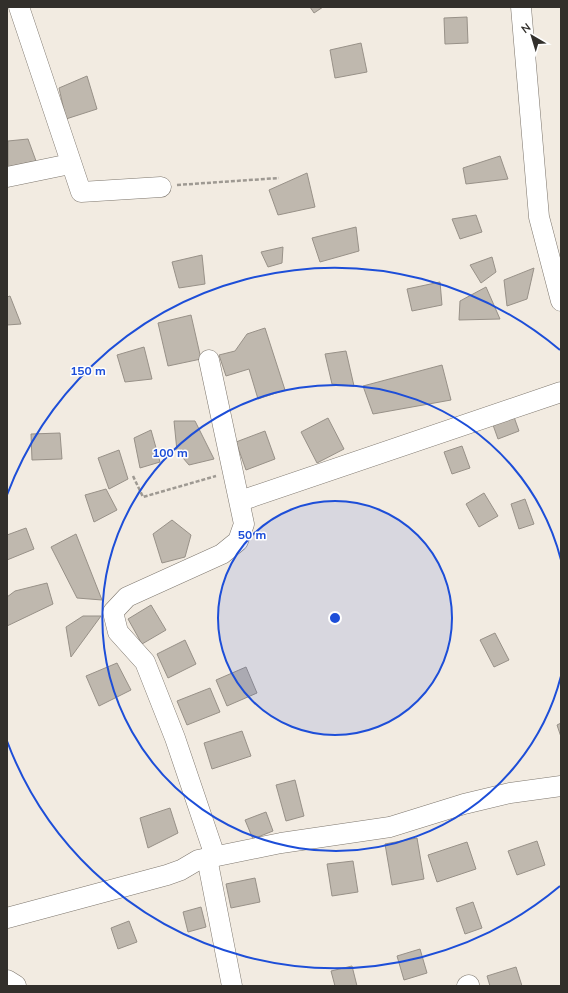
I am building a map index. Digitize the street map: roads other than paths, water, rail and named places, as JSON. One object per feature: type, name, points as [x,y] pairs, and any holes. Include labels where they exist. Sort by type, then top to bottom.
[{"type":"main road","points":[[7,981],[15,986]]},
{"type":"street","points":[[19,7],[70,164],[81,192],[160,187]]},
{"type":"street","points":[[522,7],[539,218],[553,239],[561,301]]},
{"type":"street","points":[[7,177],[70,164]]},
{"type":"street","points":[[209,360],[244,524],[238,541],[222,554],[127,597],[113,612],[118,632],[145,662],[175,738],[211,857],[232,986]]},
{"type":"street","points":[[240,501],[561,392]]},
{"type":"street","points":[[7,918],[181,870],[198,860],[282,843],[384,828],[510,793],[561,786]]}]
